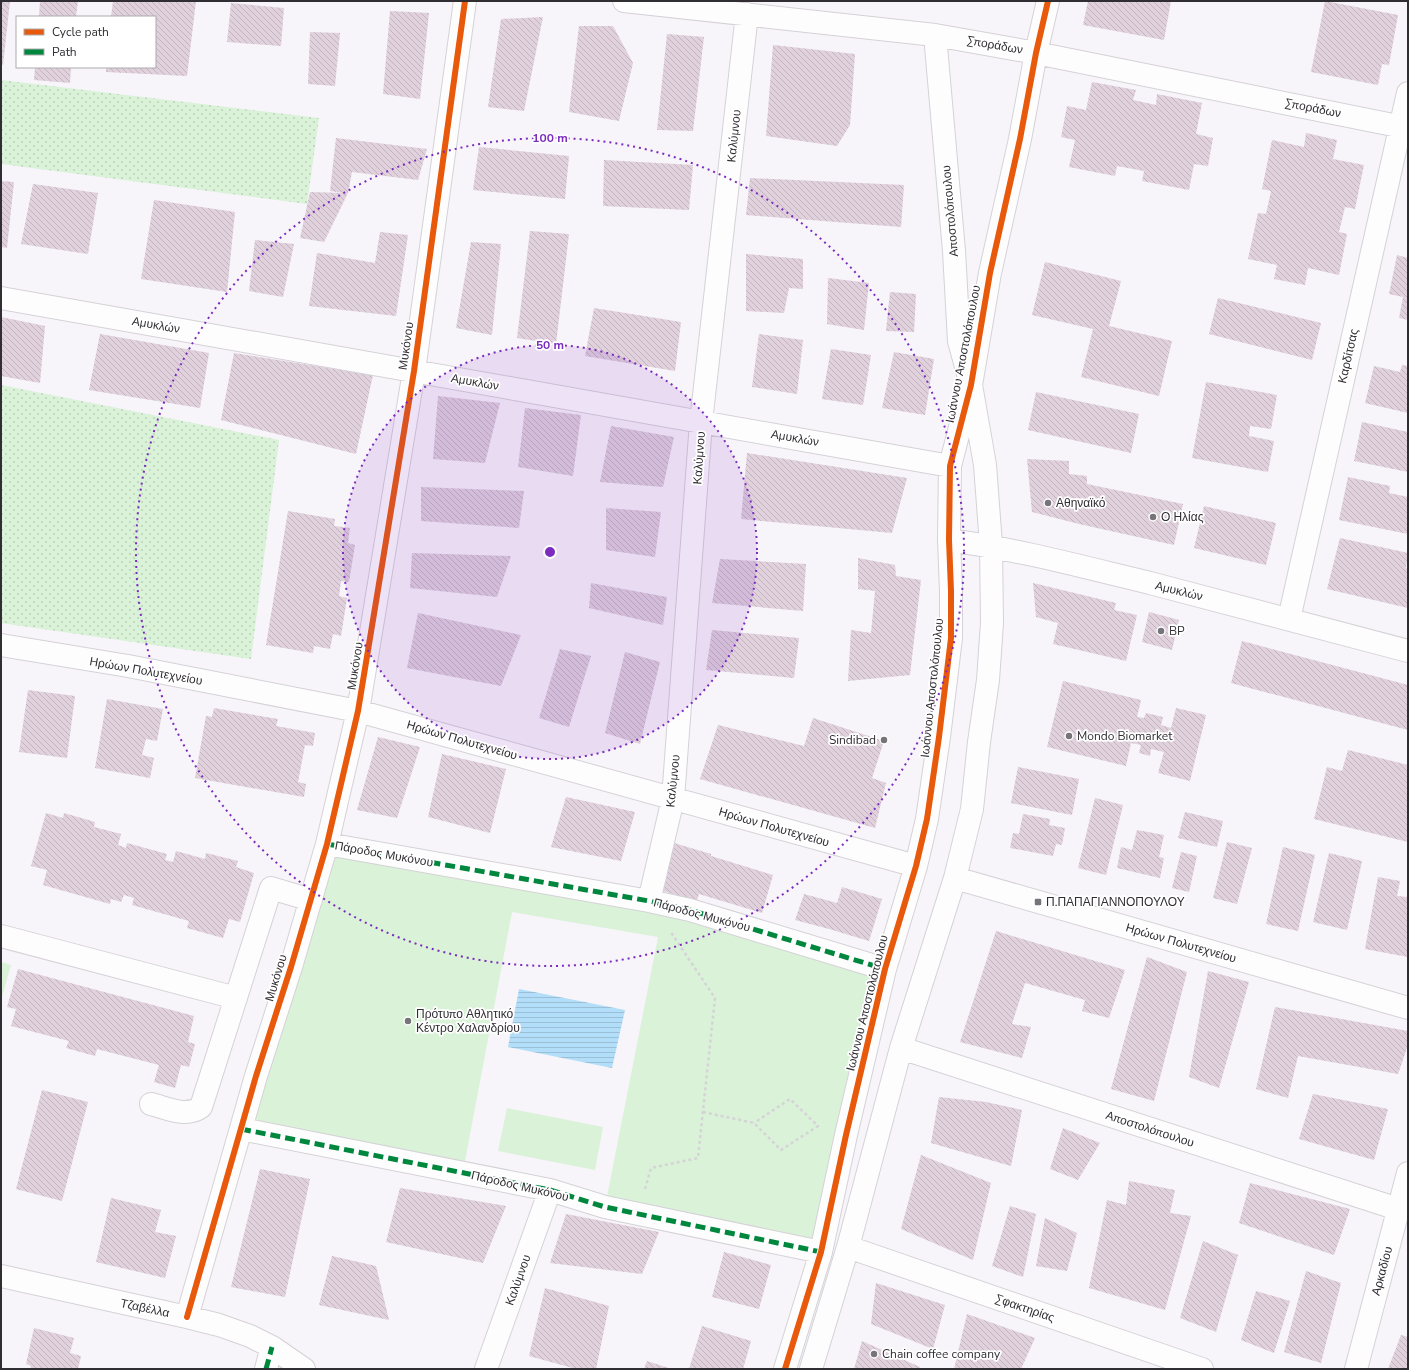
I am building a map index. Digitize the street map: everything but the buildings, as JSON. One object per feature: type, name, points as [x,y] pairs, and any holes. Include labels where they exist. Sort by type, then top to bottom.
[{"type":"street","name":"Μυκόνου","points":[[187,1317],[256,1076],[291,967],[327,844],[358,711],[414,371],[465,1]]},
{"type":"street","name":"Σποράδων","points":[[624,1],[935,35],[1036,53],[1404,127]]},
{"type":"street","name":"Ιωάννου Αποστολόπουλου","points":[[785,1369],[821,1252],[846,1135],[885,969],[916,866],[927,819],[951,638],[949,540],[950,466],[971,385],[990,273],[1020,139],[1036,53],[1048,1]]},
{"type":"street","name":"Καλύμνου","points":[[649,901],[673,798],[701,422],[747,14]]},
{"type":"street","name":"Αποστολόπουλου","points":[[935,35],[954,251],[960,341],[971,385]]},
{"type":"street","name":"Καρδίτσας","points":[[1289,619],[1404,127],[1408,93]]},
{"type":"street","name":"Αμυκλών","points":[[1,298],[950,466]]},
{"type":"street","name":"Ιωάννου Αποστολόπουλου","points":[[811,1369],[848,1247],[901,1048],[955,878],[972,809],[979,742],[988,680],[992,623],[991,545],[985,465],[971,385]]},
{"type":"street","name":"Αμυκλών","points":[[949,540],[991,545],[1042,556],[1408,651]]},
{"type":"street","name":"Ηρώων Πολυτεχνείου","points":[[1,646],[128,666],[358,711],[916,866]]},
{"type":"street","name":"Πάροδος Μυκόνου","points":[[327,844],[649,901],[690,910],[885,969]]},
{"type":"street","name":"Ηρώων Πολυτεχνείου","points":[[955,878],[1408,1008]]},
{"type":"street","points":[[151,1104],[184,1112],[194,1111],[201,1107],[271,888],[311,900]]},
{"type":"street","points":[[1,936],[236,998]]},
{"type":"street","name":"Αποστολόπουλου","points":[[901,1048],[1398,1209]]},
{"type":"street","name":"Πάροδος Μυκόνου","points":[[241,1129],[550,1190],[605,1208],[821,1252]]},
{"type":"street","name":"Αρκαδίου","points":[[1356,1369],[1408,1173]]},
{"type":"street","name":"Καλύμνου","points":[[486,1369],[550,1190]]},
{"type":"street","name":"Σφακτηρίας","points":[[848,1247],[1202,1369]]},
{"type":"street","name":"Τζαβέλλα","points":[[1,1276],[219,1325],[250,1336],[272,1347],[304,1369]]},
{"type":"street","points":[[266,1369],[272,1347]]},
{"type":"path","points":[[638,1214],[651,1168],[698,1158],[715,998],[649,901]]},
{"type":"path","points":[[703,1112],[754,1123],[781,1150],[818,1126],[790,1099],[754,1123]]},
{"type":"green space","points":[[1,80],[319,118],[307,204],[1,164]]},
{"type":"green space","points":[[1,385],[279,440],[251,659],[1,623]]},
{"type":"green space","points":[[327,844],[649,901],[885,969],[821,1252],[605,1207],[658,937],[512,912],[465,1161],[305,1131],[241,1129]]},
{"type":"green space","points":[[1,962],[11,965],[1,1000]]},
{"type":"green space","points":[[507,1108],[603,1127],[595,1170],[498,1151]]},
{"type":"water","points":[[519,989],[625,1010],[612,1068],[508,1047]]},
{"type":"marked path","points":[[327,844],[649,901],[690,910],[885,969]]},
{"type":"marked path","points":[[241,1129],[550,1190],[605,1207],[821,1252]]},
{"type":"marked path","points":[[266,1369],[272,1347]]},
{"type":"cycle path","points":[[187,1317],[256,1076],[291,967],[327,844],[358,711],[414,371],[465,1]]},
{"type":"cycle path","points":[[785,1369],[821,1252],[846,1135],[885,969],[916,866],[927,819],[951,638],[949,540],[950,466],[971,385],[990,273],[1020,139],[1036,53],[1048,1]]},
{"type":"place","name":"Αθηναϊκό","points":[[1048,503]]},
{"type":"place","name":"Ο Ηλίας","points":[[1153,517]]},
{"type":"place","name":"BP","points":[[1161,631]]},
{"type":"place","name":"Mondo Biomarket","points":[[1069,736]]},
{"type":"place","name":"Sindibad","points":[[884,740]]},
{"type":"place","name":"Π.ΠΑΠΑΓΙΑΝΝΟΠΟΥΛΟΥ","points":[[1038,902]]},
{"type":"place","name":"Πρότυπο Αθλητικό Κέντρο Χαλανδρίου","points":[[408,1021]]},
{"type":"place","name":"Chain coffee company","points":[[874,1354]]}]
